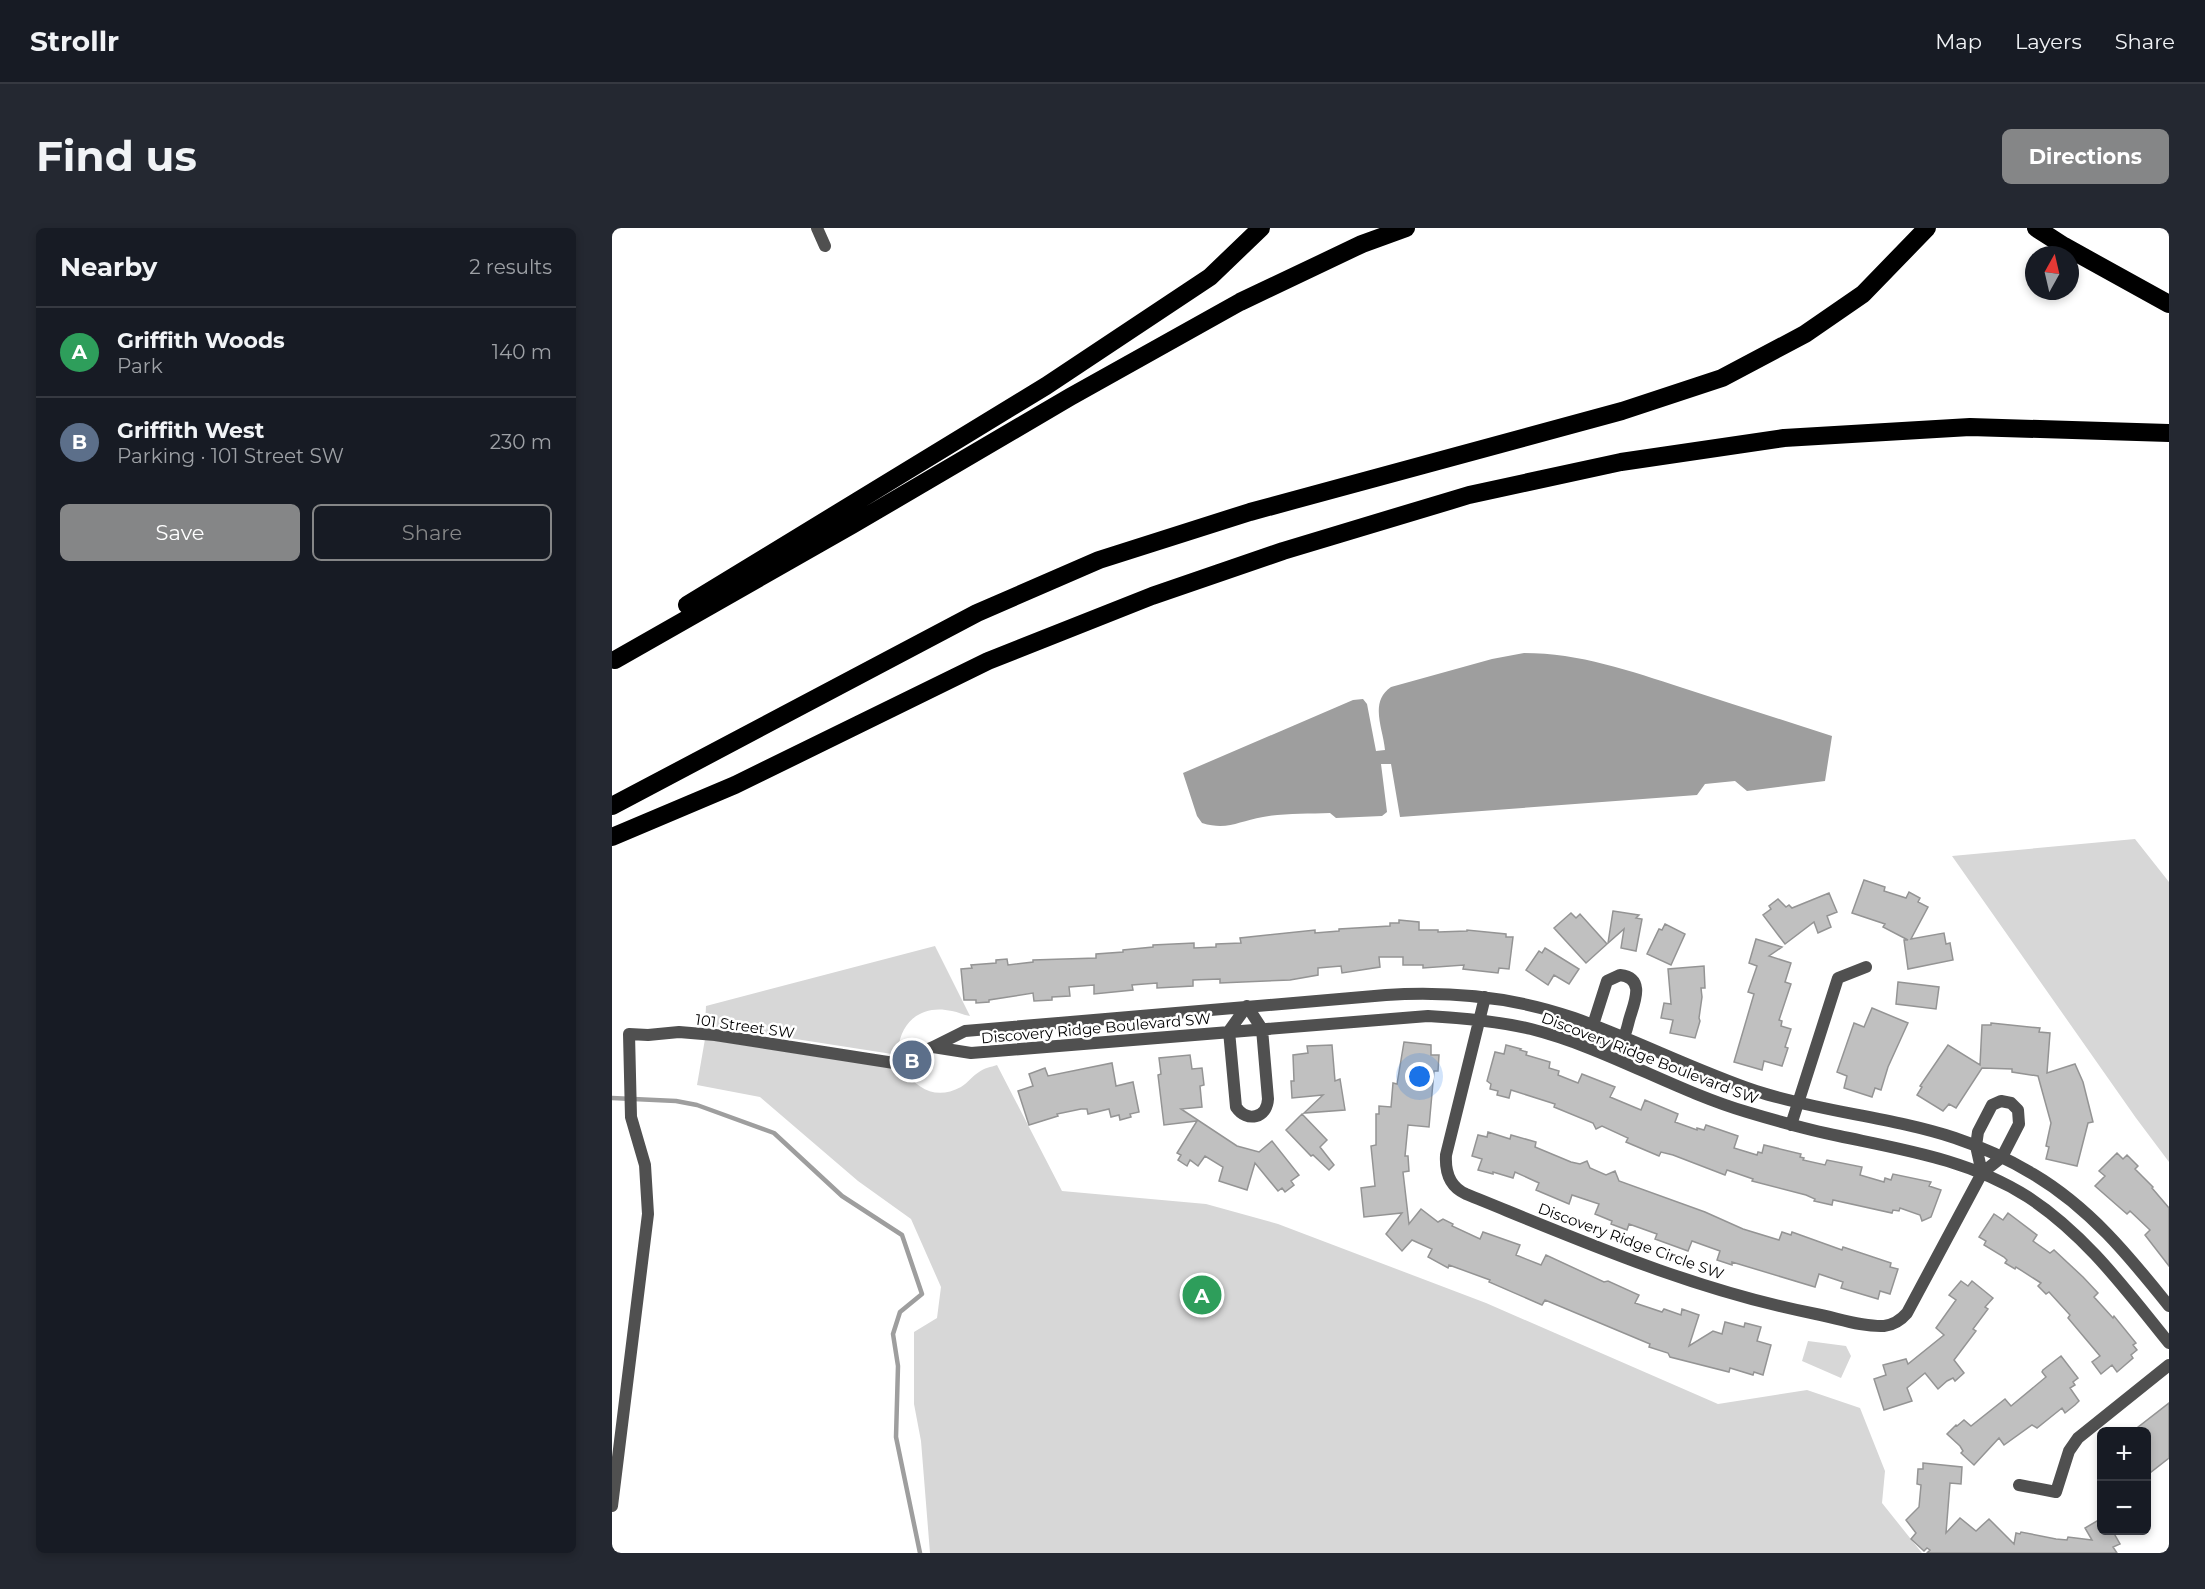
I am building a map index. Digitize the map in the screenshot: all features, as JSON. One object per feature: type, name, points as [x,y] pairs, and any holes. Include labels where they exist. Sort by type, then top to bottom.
[{"type":"highway","points":[[1261,228],[1210,277],[1046,386],[654,626],[615,660],[1098,381],[1240,302],[1362,244],[1406,228]]},
{"type":"highway","points":[[612,806],[977,613],[1099,560],[1250,512],[1622,411],[1722,378],[1805,334],[1863,294],[1928,228]]},
{"type":"highway","points":[[2041,231],[2169,304]]},
{"type":"highway","points":[[612,837],[735,785],[988,661],[1152,596],[1272,555],[1469,495],[1621,462],[1784,438],[1970,427],[2169,433]]},
{"type":"street","points":[[817,228],[825,246]]},
{"type":"street","points":[[1791,1125],[1838,978],[1866,967]]},
{"type":"street","points":[[1625,975],[1634,981],[1637,991],[1623,1038],[1600,1053],[1593,1025],[1607,981],[1615,976],[1625,975]]},
{"type":"street","name":"Discovery Ridge Boulevard SW","points":[[933,1047],[965,1031],[1415,993],[1485,997],[1549,1010],[1593,1025],[1709,1074],[1757,1091],[1798,1103],[1922,1129],[2002,1157],[2035,1175],[2083,1210],[2120,1246],[2169,1306]]},
{"type":"street","name":"Discovery Ridge Circle SW","points":[[1485,997],[1446,1155],[1445,1166],[1453,1184],[1466,1194],[1698,1285],[1789,1308],[1874,1325],[1891,1324],[1903,1318],[1907,1313],[1982,1173]]},
{"type":"street","points":[[1247,1006],[1262,1029],[1268,1104],[1263,1113],[1253,1117],[1243,1115],[1236,1107],[1229,1031],[1247,1006]]},
{"type":"street","name":"Discovery Ridge Boulevard SW","points":[[933,1047],[971,1053],[1428,1016],[1480,1020],[1533,1029],[1600,1053],[1700,1095],[1791,1125],[1917,1151],[1982,1173],[2028,1198],[2085,1243],[2108,1267],[2169,1343]]},
{"type":"street","name":"101 Street SW","points":[[612,1506],[648,1214],[645,1165],[631,1117],[629,1034],[679,1032],[715,1035],[894,1063],[933,1047]]},
{"type":"street","points":[[2001,1101],[2011,1103],[2018,1110],[2020,1119],[2002,1157],[1982,1173],[1976,1146],[1978,1132],[1992,1105],[2001,1101]]},
{"type":"street","points":[[2019,1485],[2056,1492],[2069,1451],[2078,1438],[2169,1365]]},
{"type":"shaded area","points":[[1524,653],[1565,656],[1605,664],[1832,736],[1825,781],[1747,791],[1735,781],[1705,784],[1697,795],[1400,817],[1391,764],[1381,764],[1387,812],[1382,816],[1336,818],[1330,813],[1288,814],[1219,826],[1202,823],[1197,816],[1183,773],[1353,700],[1363,699],[1367,704],[1376,751],[1385,750],[1379,708],[1384,693],[1391,687],[1492,659]]},
{"type":"shaded area","points":[[2135,839],[2169,882],[2169,1162],[1952,856]]},
{"type":"shaded area","points":[[935,946],[970,1016],[941,1009],[923,1013],[908,1023],[903,1031],[898,1050],[892,1054],[705,1025],[706,1006]]},
{"type":"shaded area","points":[[705,1039],[904,1070],[915,1083],[936,1093],[944,1093],[961,1087],[974,1075],[997,1065],[1062,1191],[1206,1204],[1278,1224],[1486,1303],[1718,1404],[1807,1390],[1860,1408],[1885,1471],[1882,1503],[1922,1553],[930,1553],[921,1441],[914,1404],[914,1332],[937,1318],[941,1287],[911,1219],[858,1181],[760,1097],[697,1085]]},
{"type":"shaded area","points":[[1808,1341],[1846,1346],[1851,1356],[1841,1378],[1802,1361]]},
{"type":"building","points":[[1864,880],[1885,887],[1884,891],[1906,898],[1909,892],[1920,898],[1918,902],[1928,907],[1911,939],[1944,933],[1946,944],[1950,943],[1953,960],[1908,969],[1904,940],[1908,940],[1883,927],[1885,924],[1852,913]]},
{"type":"building","points":[[1829,893],[1837,912],[1827,916],[1831,927],[1818,933],[1814,922],[1785,944],[1763,915],[1778,899],[1786,907],[1789,905],[1792,908]]},
{"type":"building","points":[[1613,911],[1639,915],[1636,918],[1642,919],[1636,951],[1621,948],[1624,929],[1608,943]]},
{"type":"building","points":[[1571,913],[1576,918],[1580,914],[1607,944],[1586,963],[1554,928]]},
{"type":"building","points":[[1399,920],[1419,922],[1419,930],[1438,930],[1438,932],[1467,930],[1506,934],[1506,937],[1513,937],[1509,969],[1499,968],[1498,973],[1463,969],[1464,965],[1423,968],[1423,965],[1403,965],[1403,957],[1379,957],[1380,967],[1342,973],[1341,966],[1318,968],[1318,975],[1290,980],[1220,983],[1220,979],[1193,980],[1193,986],[1157,988],[1157,983],[1132,985],[1133,990],[1094,994],[1094,985],[1069,987],[1070,996],[1052,997],[1052,1000],[1034,1001],[1033,993],[989,1000],[989,1002],[976,1003],[976,1000],[964,1000],[961,969],[972,968],[971,965],[996,963],[996,960],[1007,959],[1008,965],[1033,962],[1033,960],[1096,958],[1096,954],[1123,952],[1123,950],[1153,947],[1153,945],[1194,943],[1194,948],[1216,947],[1216,944],[1241,943],[1240,938],[1315,930],[1315,933],[1390,926],[1390,923],[1399,923]]},
{"type":"building","points":[[1665,924],[1685,934],[1671,965],[1647,954],[1659,929],[1662,930]]},
{"type":"building","points":[[1756,939],[1782,947],[1769,956],[1791,963],[1785,982],[1791,984],[1779,1020],[1782,1021],[1781,1026],[1791,1029],[1785,1047],[1788,1048],[1782,1066],[1764,1061],[1762,1070],[1734,1062],[1754,994],[1748,992],[1757,966],[1749,963]]},
{"type":"building","points":[[1545,948],[1579,969],[1569,984],[1554,975],[1548,985],[1526,970],[1539,951],[1542,953]]},
{"type":"building","points":[[1704,966],[1705,988],[1701,988],[1700,1021],[1695,1038],[1670,1033],[1673,1020],[1661,1018],[1664,1003],[1671,1004],[1668,969]]},
{"type":"building","points":[[1898,982],[1939,987],[1936,1009],[1896,1004]]},
{"type":"building","points":[[1872,1008],[1908,1023],[1888,1067],[1881,1090],[1875,1088],[1872,1097],[1844,1088],[1847,1076],[1837,1072],[1854,1023],[1864,1027]]},
{"type":"building","points":[[1991,1023],[2040,1028],[2039,1032],[2050,1033],[2047,1073],[2075,1064],[2083,1082],[2093,1122],[2088,1123],[2077,1166],[2046,1159],[2051,1123],[2038,1076],[2012,1072],[2012,1069],[1982,1068],[1956,1108],[1949,1104],[1943,1111],[1917,1095],[1922,1087],[1920,1086],[1948,1045],[1980,1065],[1982,1025],[1991,1025]]},
{"type":"building","points":[[1404,1042],[1431,1045],[1431,1055],[1439,1055],[1438,1071],[1434,1071],[1429,1127],[1408,1125],[1405,1156],[1408,1156],[1409,1171],[1403,1172],[1409,1224],[1421,1209],[1438,1222],[1443,1219],[1453,1224],[1452,1226],[1480,1239],[1483,1232],[1520,1245],[1516,1255],[1541,1265],[1546,1255],[1604,1282],[1608,1281],[1639,1295],[1635,1303],[1662,1312],[1664,1309],[1681,1315],[1682,1309],[1699,1315],[1689,1346],[1713,1331],[1722,1334],[1725,1322],[1744,1327],[1745,1323],[1761,1327],[1757,1341],[1771,1345],[1763,1375],[1754,1372],[1753,1375],[1730,1368],[1729,1372],[1670,1357],[1668,1353],[1649,1347],[1650,1344],[1545,1300],[1542,1305],[1489,1282],[1490,1280],[1449,1265],[1448,1268],[1428,1257],[1432,1249],[1412,1240],[1402,1251],[1386,1234],[1402,1213],[1364,1217],[1361,1188],[1375,1186],[1371,1146],[1376,1145],[1376,1114],[1379,1114],[1379,1106],[1391,1107],[1393,1083],[1397,1084]]},
{"type":"building","points":[[1332,1045],[1335,1081],[1340,1079],[1345,1110],[1304,1113],[1323,1095],[1292,1098],[1293,1055],[1308,1053],[1307,1046]]},
{"type":"building","points":[[1506,1045],[1527,1052],[1526,1055],[1550,1062],[1549,1068],[1559,1071],[1558,1075],[1578,1083],[1582,1074],[1615,1087],[1610,1097],[1641,1110],[1645,1100],[1678,1114],[1675,1122],[1697,1130],[1697,1128],[1704,1130],[1706,1125],[1738,1136],[1734,1148],[1757,1155],[1758,1152],[1762,1153],[1764,1145],[1801,1154],[1800,1157],[1804,1158],[1803,1160],[1825,1165],[1827,1160],[1862,1167],[1860,1175],[1884,1182],[1885,1178],[1891,1180],[1893,1174],[1931,1182],[1929,1186],[1941,1190],[1931,1217],[1922,1221],[1920,1215],[1900,1208],[1899,1211],[1893,1210],[1892,1213],[1833,1200],[1832,1205],[1814,1201],[1815,1199],[1806,1195],[1752,1181],[1753,1179],[1727,1170],[1725,1175],[1673,1155],[1661,1152],[1659,1156],[1626,1142],[1628,1138],[1602,1126],[1596,1129],[1593,1123],[1554,1107],[1555,1104],[1511,1090],[1509,1098],[1497,1095],[1498,1091],[1490,1089],[1491,1084],[1487,1081],[1495,1052],[1504,1054]]},
{"type":"building","points":[[1190,1055],[1192,1069],[1202,1068],[1204,1085],[1200,1086],[1202,1107],[1181,1109],[1237,1146],[1259,1152],[1272,1141],[1299,1175],[1291,1181],[1294,1185],[1285,1192],[1282,1188],[1278,1191],[1255,1163],[1247,1190],[1219,1181],[1223,1167],[1205,1156],[1198,1166],[1190,1160],[1187,1166],[1178,1160],[1181,1155],[1177,1153],[1197,1121],[1164,1125],[1158,1075],[1161,1074],[1159,1058]]},
{"type":"building","points":[[1112,1063],[1116,1086],[1133,1082],[1139,1112],[1120,1120],[1119,1115],[1111,1117],[1109,1109],[1088,1114],[1087,1109],[1081,1109],[1057,1114],[1058,1116],[1029,1125],[1018,1091],[1033,1086],[1029,1074],[1045,1068],[1048,1076]]},
{"type":"building","points":[[1302,1114],[1327,1140],[1320,1147],[1334,1165],[1329,1170],[1313,1155],[1311,1156],[1286,1130]]},
{"type":"building","points":[[1488,1132],[1510,1139],[1511,1135],[1536,1142],[1535,1147],[1571,1162],[1580,1164],[1587,1161],[1590,1168],[1606,1175],[1615,1171],[1619,1181],[1705,1212],[1743,1229],[1779,1240],[1782,1232],[1791,1235],[1792,1232],[1842,1250],[1843,1247],[1891,1263],[1890,1267],[1898,1269],[1890,1294],[1880,1291],[1878,1299],[1841,1288],[1843,1282],[1819,1274],[1815,1287],[1732,1262],[1732,1265],[1717,1260],[1720,1251],[1692,1241],[1688,1251],[1655,1239],[1657,1234],[1629,1224],[1627,1230],[1611,1224],[1612,1221],[1595,1214],[1599,1204],[1572,1195],[1569,1204],[1536,1190],[1539,1183],[1515,1172],[1513,1178],[1478,1170],[1482,1159],[1472,1156],[1478,1135],[1487,1137]]},
{"type":"building","points":[[2117,1153],[2123,1159],[2127,1155],[2138,1166],[2135,1169],[2169,1208],[2169,1266],[2145,1235],[2150,1230],[2130,1211],[2127,1214],[2095,1186],[2105,1176],[2099,1171]]},
{"type":"building","points":[[2008,1213],[2037,1235],[2033,1241],[2050,1253],[2054,1250],[2083,1277],[2098,1293],[2094,1297],[2113,1318],[2114,1316],[2136,1343],[2133,1345],[2137,1350],[2131,1355],[2133,1358],[2117,1372],[2112,1365],[2101,1374],[2092,1362],[2100,1356],[2068,1318],[2070,1315],[2049,1292],[2046,1294],[2038,1286],[2041,1283],[2016,1267],[2015,1269],[2005,1263],[2007,1260],[2004,1257],[1984,1245],[1986,1241],[1979,1237],[1994,1214],[2003,1220]]},
{"type":"building","points":[[1961,1281],[1968,1286],[1972,1281],[1993,1298],[1985,1307],[1988,1309],[1973,1329],[1976,1331],[1954,1360],[1964,1373],[1955,1381],[1953,1378],[1947,1381],[1938,1389],[1925,1373],[1907,1388],[1912,1401],[1884,1410],[1874,1379],[1886,1375],[1883,1365],[1906,1359],[1908,1364],[1944,1335],[1936,1328],[1956,1300],[1949,1295]]},
{"type":"building","points":[[2061,1356],[2078,1378],[2073,1382],[2075,1385],[2070,1388],[2079,1401],[2065,1413],[2062,1408],[2037,1428],[2032,1425],[2004,1445],[1999,1438],[1974,1465],[1961,1453],[1963,1451],[1960,1446],[1947,1434],[1964,1420],[1971,1426],[2005,1399],[2011,1406],[2046,1377],[2043,1370]]},
{"type":"building","points":[[2169,1403],[2169,1458],[2151,1472],[2151,1427],[2138,1427]]},
{"type":"building","points":[[1923,1463],[1962,1467],[1961,1484],[1950,1483],[1946,1533],[1960,1518],[1976,1531],[1989,1519],[2014,1544],[2016,1533],[2021,1532],[2056,1539],[2067,1540],[2068,1537],[2092,1540],[2085,1528],[2097,1521],[2097,1535],[2115,1535],[2120,1544],[2113,1547],[2117,1553],[1927,1553],[1930,1550],[1927,1548],[1924,1551],[1911,1539],[1916,1533],[1906,1520],[1919,1507],[1921,1485],[1917,1484],[1918,1469],[1923,1469]]},
{"type":"waterway","points":[[612,1098],[676,1101],[697,1105],[774,1133],[842,1196],[902,1235],[922,1294],[900,1312],[893,1334],[898,1366],[896,1437],[920,1553]]},
{"type":"place","name":"Griffith West","points":[[912,1060]]},
{"type":"place","name":"Griffith Woods","points":[[1202,1295]]}]
